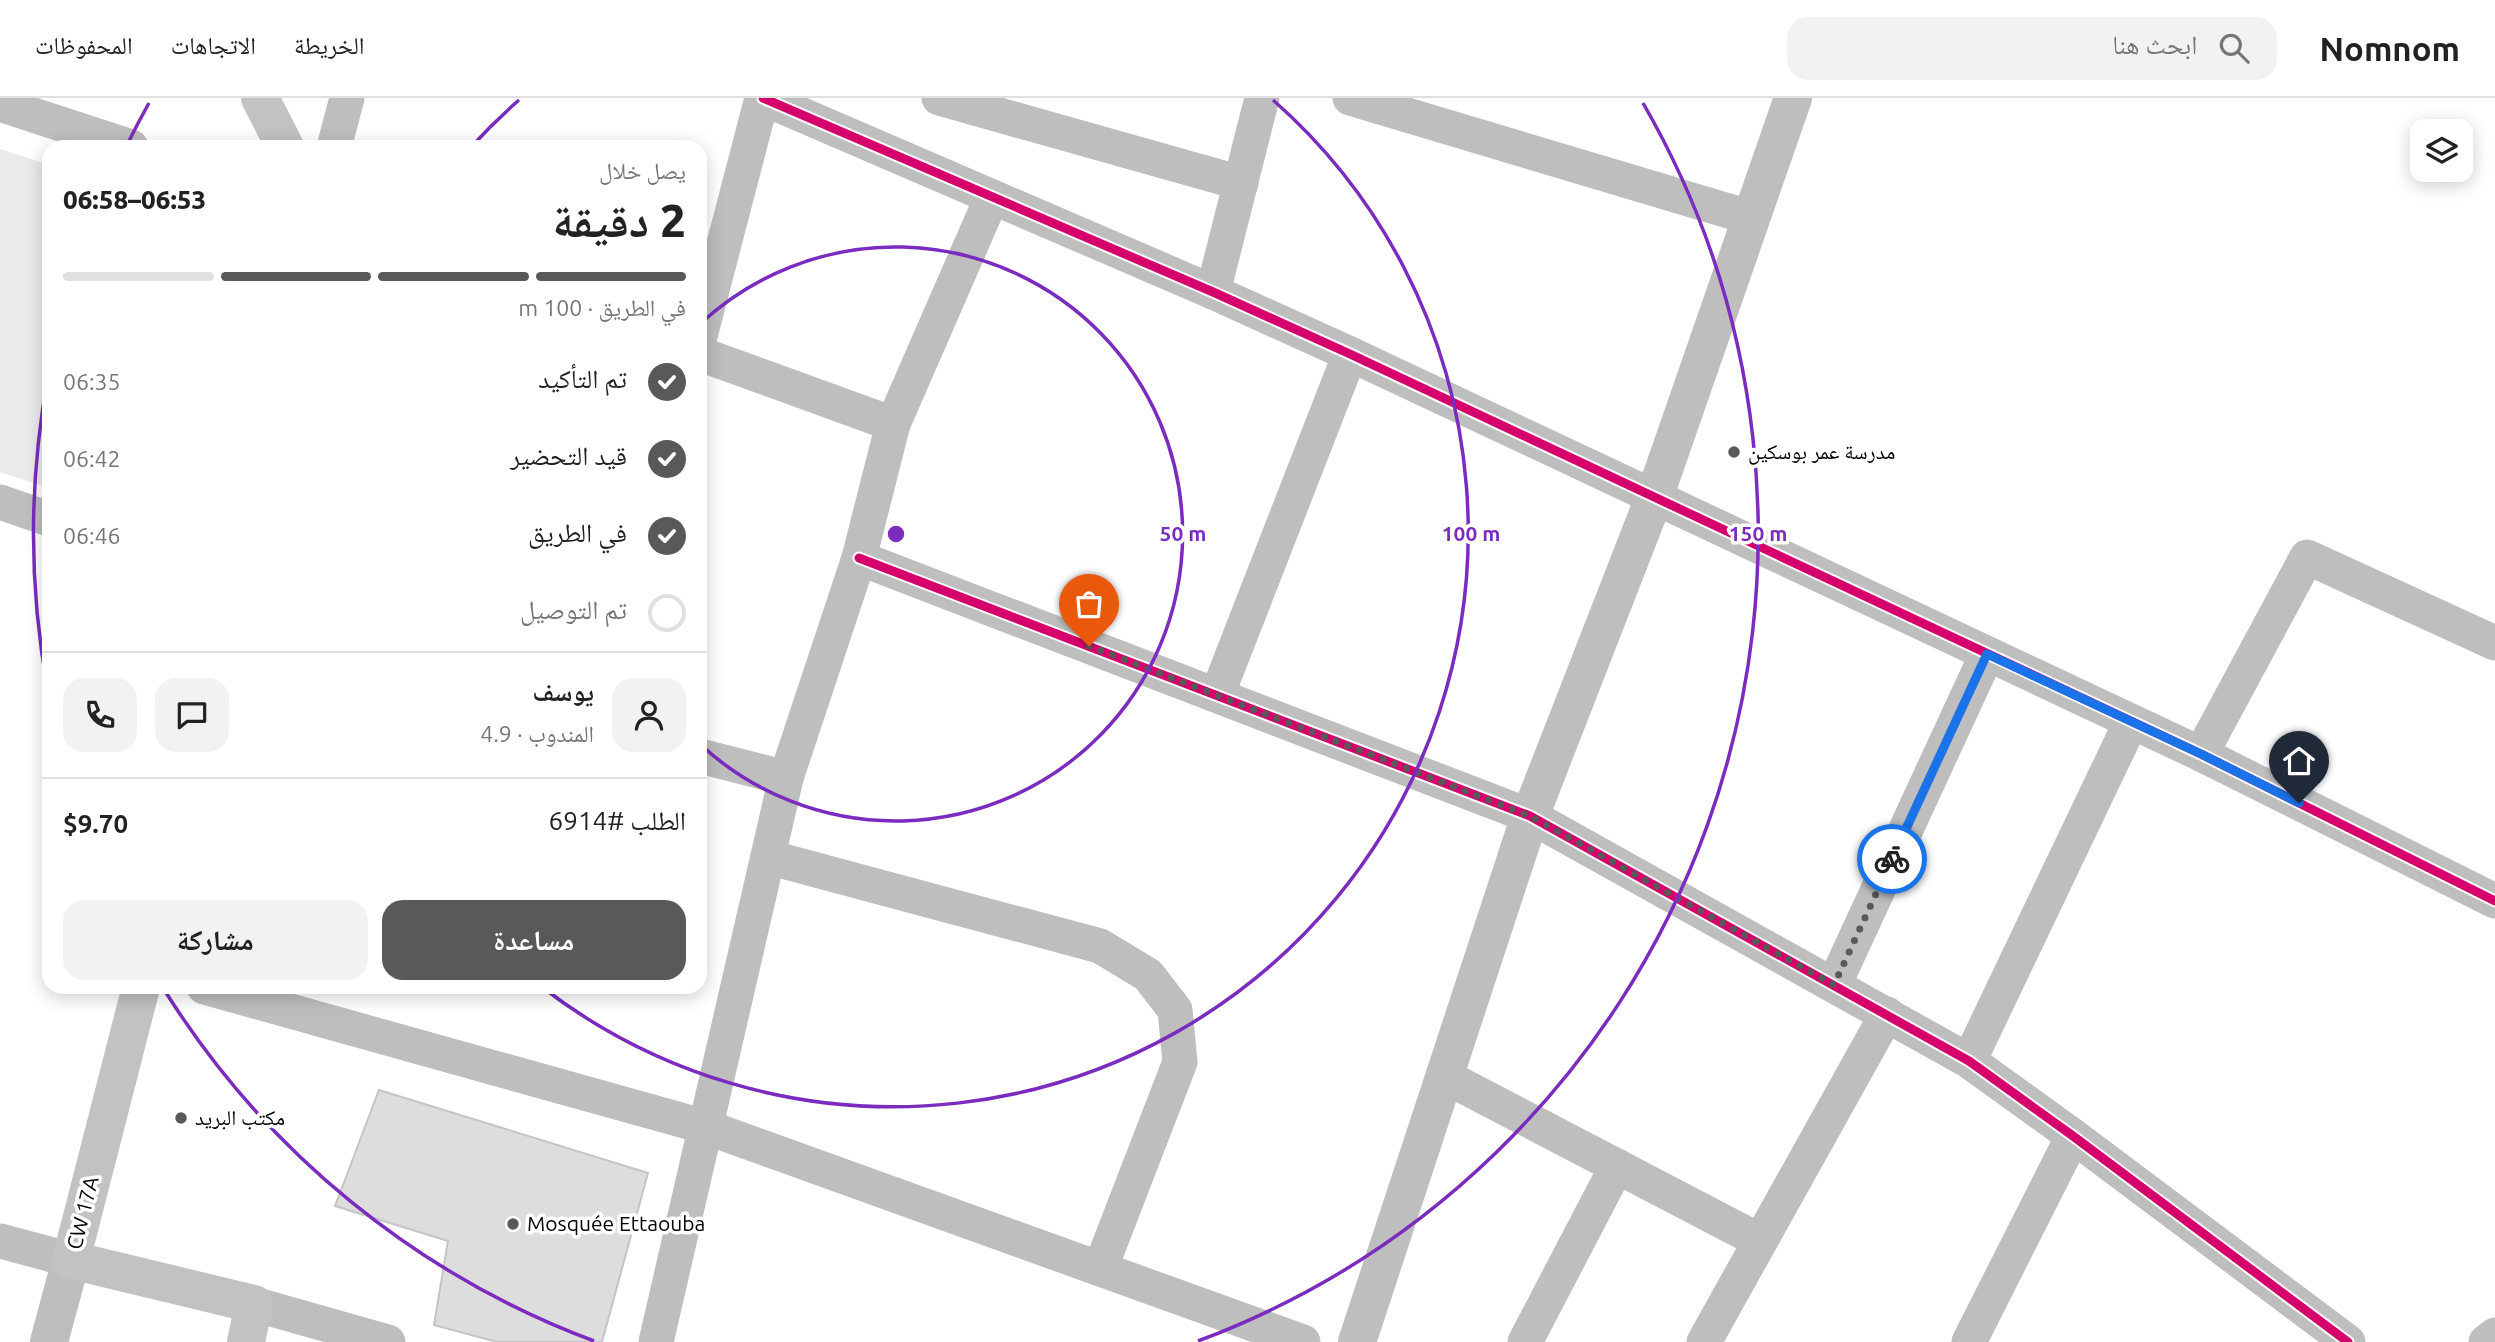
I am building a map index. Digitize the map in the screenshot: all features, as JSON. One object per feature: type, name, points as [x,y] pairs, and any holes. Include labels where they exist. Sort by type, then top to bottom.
[{"type":"main road","points":[[260,98],[281,140]]},
{"type":"main road","name":"CW 17A","points":[[139,994],[71,1260],[254,1304]]},
{"type":"main road","points":[[246,1342],[254,1304]]},
{"type":"street","points":[[336,140],[347,98]]},
{"type":"street","points":[[707,310],[763,98],[1350,354],[2201,754],[2495,901]]},
{"type":"street","points":[[939,98],[1241,183]]},
{"type":"street","points":[[1213,292],[1262,98]]},
{"type":"street","points":[[1350,98],[1752,218]]},
{"type":"street","points":[[1357,1342],[1530,816],[1654,498],[1793,98]]},
{"type":"street","points":[[0,104],[110,140]]},
{"type":"street","points":[[656,1342],[786,778],[859,558],[893,424],[992,197]]},
{"type":"street","points":[[1217,695],[1350,354]]},
{"type":"street","points":[[707,358],[893,424]]},
{"type":"street","points":[[0,502],[42,517]]},
{"type":"street","points":[[2201,754],[2307,557],[2495,643]]},
{"type":"street","points":[[859,558],[1530,816],[1969,1061],[2348,1342]]},
{"type":"street","points":[[1834,985],[1987,654]]},
{"type":"street","points":[[1969,1061],[2131,722]]},
{"type":"street","points":[[707,758],[786,778]]},
{"type":"street","points":[[768,857],[1100,946],[1148,975],[1175,1010],[1180,1062],[1100,1269]]},
{"type":"street","points":[[229,994],[706,1127],[1303,1342]]},
{"type":"street","points":[[1704,1342],[1886,1014]]},
{"type":"street","points":[[1444,1076],[1760,1241]]},
{"type":"street","points":[[1969,1342],[2073,1136]]},
{"type":"street","points":[[1525,1342],[1617,1166]]},
{"type":"street","points":[[0,1241],[71,1260],[49,1342]]},
{"type":"street","points":[[254,1304],[388,1342]]},
{"type":"street","points":[[2486,1342],[2495,1335]]},
{"type":"shaded area","points":[[0,149],[42,163],[42,486],[0,472]]},
{"type":"building","name":"Mosquée Ettaouba","points":[[379,1090],[648,1173],[602,1342],[497,1342],[434,1325],[448,1241],[335,1206]]},
{"type":"cycle path","points":[[763,98],[1350,354],[2201,754],[2495,901]]},
{"type":"cycle path","points":[[859,558],[1530,816],[1969,1061],[2348,1342]]},
{"type":"way so far","points":[[1089,646],[1530,816],[1834,985],[1892,859]]},
{"type":"place","name":"مدرسة عمر بوسكين","points":[[1734,452]]},
{"type":"place","name":"مكتب البريد","points":[[181,1118]]},
{"type":"place","name":"Mosquée Ettaouba","points":[[513,1224]]},
{"type":"route","points":[[1892,859],[1987,654],[2299,803]]}]
